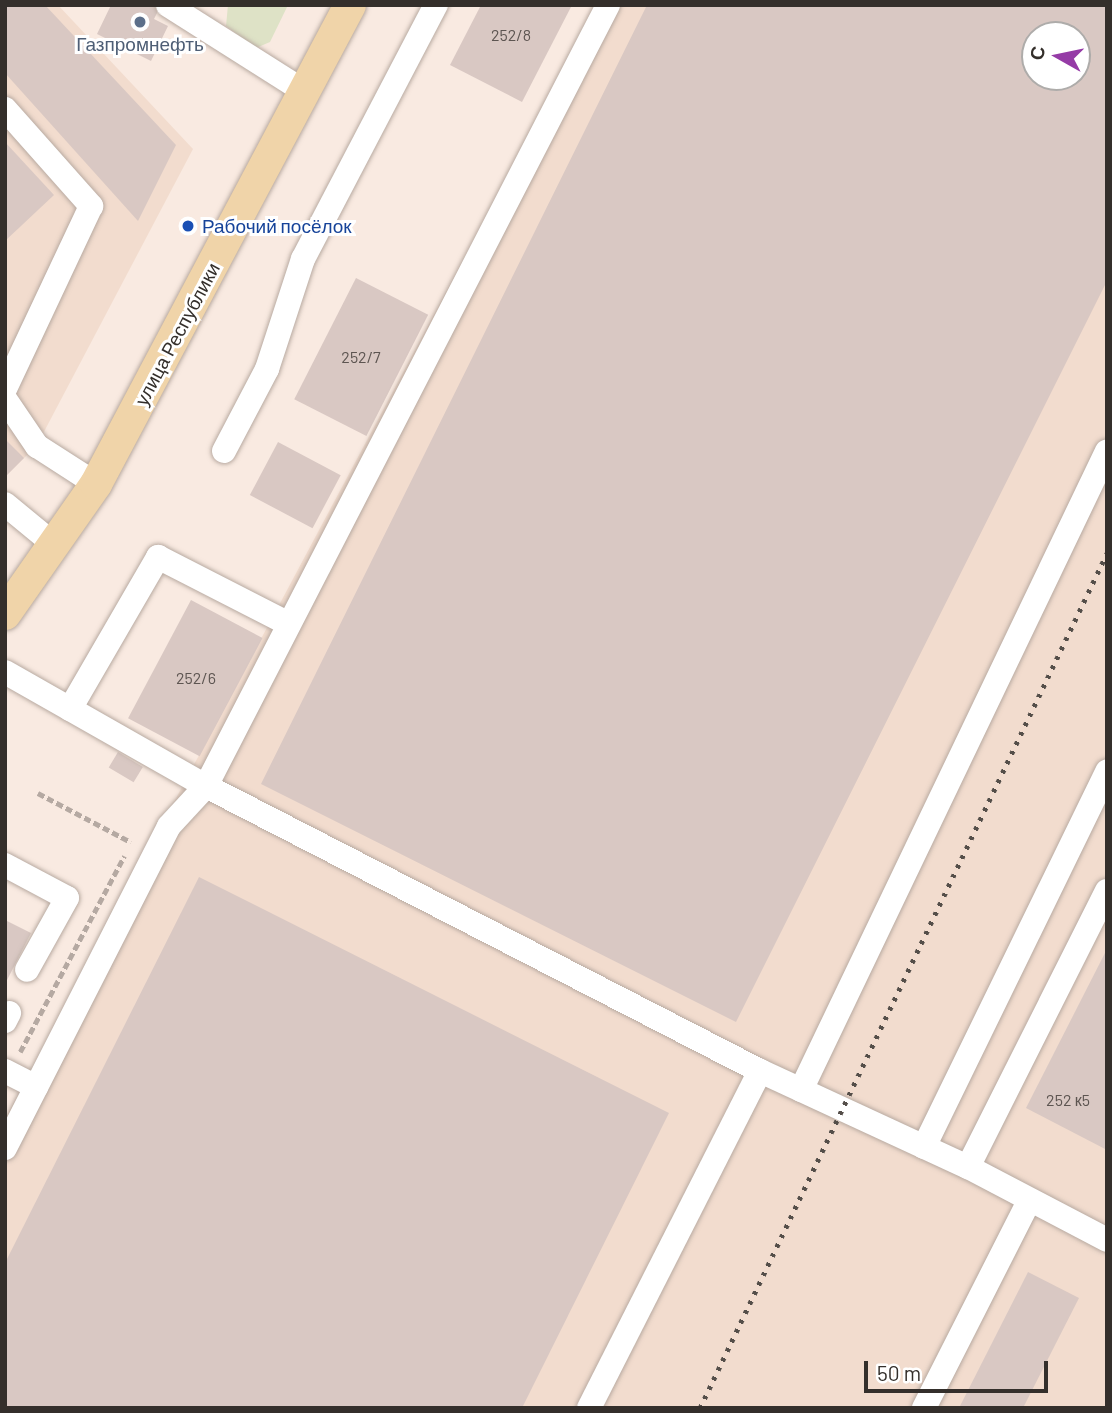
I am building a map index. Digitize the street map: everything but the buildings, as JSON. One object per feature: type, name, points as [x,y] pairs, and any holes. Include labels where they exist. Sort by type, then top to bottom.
[{"type":"main road","name":"улица Республики","points":[[5,614],[56,546],[96,484],[350,5]]},
{"type":"lane","points":[[168,5],[305,92]]},
{"type":"lane","points":[[224,451],[267,369],[303,259],[436,5]]},
{"type":"lane","points":[[5,1148],[169,826],[206,786],[608,5]]},
{"type":"lane","points":[[5,109],[91,206],[5,389]]},
{"type":"lane","points":[[5,399],[37,446],[96,484]]},
{"type":"lane","points":[[801,1090],[1107,451]]},
{"type":"lane","points":[[5,504],[56,546]]},
{"type":"lane","points":[[70,709],[158,556],[289,624]]},
{"type":"lane","points":[[5,672],[206,786],[760,1071],[968,1167],[1107,1240]]},
{"type":"lane","points":[[924,1147],[1107,771]]},
{"type":"lane","points":[[5,865],[67,898],[27,970]]},
{"type":"lane","points":[[968,1167],[1107,891]]},
{"type":"lane","points":[[5,1071],[36,1087]]},
{"type":"lane","points":[[589,1408],[760,1071]]},
{"type":"lane","points":[[924,1408],[1029,1201]]},
{"type":"shaded area","points":[[5,5],[58,5],[193,149],[37,445],[5,477]]},
{"type":"shaded area","points":[[599,5],[1107,5],[1107,1408],[5,1408],[5,1119]]},
{"type":"green space","points":[[228,5],[288,5],[270,42],[256,48],[226,26]]},
{"type":"railway","points":[[700,1408],[1107,553]]},
{"type":"place","name":"Газпромнефть","points":[[140,22]]},
{"type":"place","name":"Рабочий посёлок","points":[[188,226]]}]
